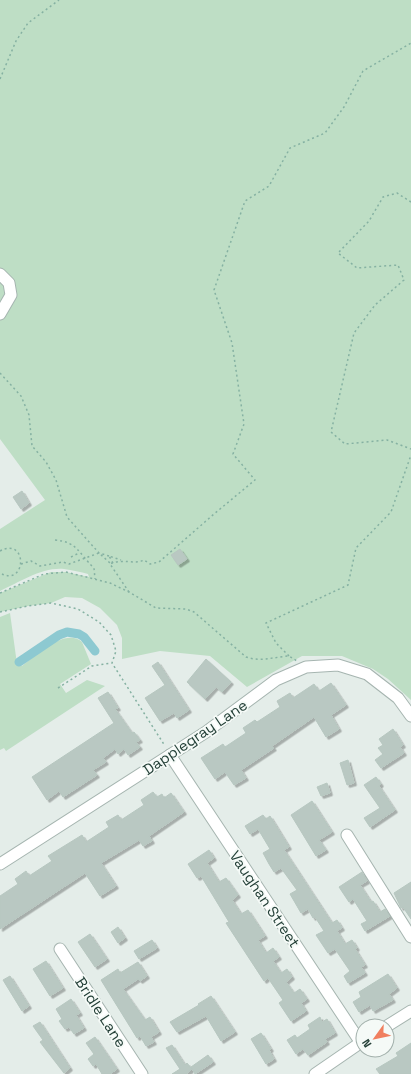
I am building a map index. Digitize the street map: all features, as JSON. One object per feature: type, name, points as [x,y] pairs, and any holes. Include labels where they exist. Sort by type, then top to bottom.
[{"type":"street","points":[[0,274],[9,283],[11,295],[0,314]]},
{"type":"street","name":"Dapplegray Lane","points":[[0,864],[206,732],[276,680],[306,667],[338,665],[367,674],[398,698],[411,716]]},
{"type":"street","name":"Vaughan Street","points":[[170,755],[355,1032]]},
{"type":"street","points":[[347,835],[411,937]]},
{"type":"street","name":"Bridle Lane","points":[[60,949],[142,1074]]},
{"type":"street","points":[[395,1021],[411,1011]]},
{"type":"street","points":[[315,1074],[355,1047]]},
{"type":"path","points":[[0,79],[16,41],[28,23],[58,0]]},
{"type":"path","points":[[21,564],[31,562],[40,566],[63,562],[69,564],[99,553],[121,560],[138,562],[144,560],[150,564],[159,562],[255,480],[233,454],[244,424],[232,344],[214,290],[245,201],[269,186],[290,148],[325,132],[344,107],[363,72],[411,43]]},
{"type":"path","points":[[411,202],[396,193],[383,197],[369,221],[338,253],[358,268],[398,265],[404,280],[375,305],[354,333],[331,432],[345,444],[388,440],[411,449]]},
{"type":"path","points":[[0,373],[21,396],[29,415],[32,446],[46,462],[56,480],[67,517],[99,553],[112,563]]},
{"type":"path","points":[[306,667],[289,656],[276,642],[266,623],[348,585],[356,548],[391,512],[411,454]]},
{"type":"path","points":[[55,540],[68,541],[73,544],[83,558],[94,568],[95,579]]},
{"type":"path","points":[[0,550],[8,548],[15,550],[19,554],[21,564],[19,570],[13,574],[7,575],[0,573]]},
{"type":"path","points":[[71,557],[79,553]]},
{"type":"path","points":[[110,556],[112,563],[129,592]]},
{"type":"path","points":[[112,563],[121,560]]},
{"type":"path","points":[[0,593],[51,572],[66,572],[95,579],[129,592],[156,608],[186,609],[194,612],[246,657],[261,660],[289,656]]},
{"type":"path","points":[[0,612],[50,603],[78,609],[99,622],[111,635],[116,651],[112,663]]},
{"type":"path","points":[[58,688],[92,666],[112,663]]},
{"type":"path","points":[[112,663],[170,755]]},
{"type":"green space","points":[[0,0],[411,0],[411,700],[388,679],[373,669],[342,656],[302,656],[247,687],[210,656],[160,651],[122,659],[122,638],[117,625],[100,608],[82,598],[65,597],[51,603],[0,612],[0,593],[51,572],[66,572],[89,577],[88,574],[64,569],[48,570],[31,576],[0,591],[0,529],[45,500],[0,439]]},
{"type":"green space","points":[[10,613],[17,664],[22,666],[51,644],[68,638],[75,638],[82,642],[91,664],[60,684],[66,693],[87,680],[105,686],[6,751],[4,748],[0,750],[0,617]]},
{"type":"building","points":[[22,491],[29,503],[21,509],[13,497]]},
{"type":"building","points":[[180,549],[187,559],[178,565],[171,555]]},
{"type":"building","points":[[206,659],[231,682],[222,692],[216,687],[205,699],[187,682]]},
{"type":"building","points":[[158,662],[189,710],[177,718],[174,713],[160,721],[145,698],[165,685],[152,666]]},
{"type":"building","points":[[331,683],[346,705],[331,715],[339,729],[326,737],[314,717],[272,746],[274,748],[241,770],[246,778],[234,785],[225,772],[215,779],[201,758],[223,744],[225,747],[246,733],[243,728],[255,720],[257,722],[280,707],[277,701],[290,693],[293,698],[314,684],[319,691]]},
{"type":"building","points":[[108,692],[118,708],[115,709],[132,733],[134,732],[140,740],[136,742],[140,747],[128,755],[124,749],[118,754],[115,749],[103,758],[106,762],[93,770],[97,775],[63,797],[59,791],[47,800],[32,777],[114,723],[98,698]]},
{"type":"building","points":[[393,729],[403,745],[400,747],[404,753],[381,768],[375,760],[383,754],[378,748],[383,745],[379,739]]},
{"type":"building","points":[[348,760],[354,783],[347,785],[340,763]]},
{"type":"building","points":[[376,777],[381,784],[379,786],[395,810],[370,827],[364,818],[380,808],[364,785]]},
{"type":"building","points":[[327,783],[330,793],[321,796],[317,787]]},
{"type":"building","points":[[153,792],[157,797],[162,794],[164,798],[171,793],[184,812],[149,836],[152,841],[143,846],[139,840],[101,863],[116,886],[100,896],[85,873],[0,929],[0,896],[18,884],[15,879],[26,871],[29,876],[52,861],[48,856],[82,835],[86,842],[109,827],[106,822],[118,815],[121,820],[144,805],[141,800]]},
{"type":"building","points":[[312,801],[332,832],[319,840],[326,850],[316,856],[291,815]]},
{"type":"building","points":[[263,815],[266,819],[270,816],[289,847],[284,850],[332,923],[337,920],[342,928],[337,931],[345,944],[352,940],[357,948],[355,949],[365,965],[361,967],[365,973],[348,983],[344,976],[350,971],[335,949],[328,953],[316,935],[324,931],[315,917],[313,918],[308,909],[301,913],[290,894],[297,890],[281,868],[274,872],[269,864],[263,853],[270,849],[258,829],[250,834],[245,826]]},
{"type":"building","points":[[209,850],[214,858],[207,863],[219,882],[226,878],[238,895],[232,900],[241,914],[248,910],[265,936],[258,940],[266,953],[273,948],[279,957],[273,961],[281,973],[287,969],[292,977],[286,982],[294,993],[300,989],[307,999],[301,1003],[306,1011],[291,1021],[279,1003],[283,1000],[268,978],[264,981],[226,923],[229,922],[201,876],[197,878],[188,864]]},
{"type":"building","points":[[362,872],[367,881],[360,885],[371,902],[373,901],[380,912],[385,909],[390,916],[365,931],[361,924],[367,921],[353,899],[349,902],[339,887]]},
{"type":"building","points":[[411,882],[411,919],[403,907],[401,908],[394,893]]},
{"type":"building","points":[[118,927],[125,938],[118,943],[111,932]]},
{"type":"building","points":[[90,934],[107,959],[95,967],[78,942]]},
{"type":"building","points":[[152,940],[157,948],[139,959],[134,951]]},
{"type":"building","points":[[46,961],[63,988],[50,996],[33,969]]},
{"type":"building","points":[[138,962],[147,976],[140,981],[138,979],[123,989],[145,1020],[150,1017],[159,1032],[151,1037],[154,1042],[146,1046],[140,1036],[137,1038],[101,980],[118,969],[120,973]]},
{"type":"building","points":[[388,974],[397,988],[389,994],[393,1000],[373,1011],[370,1005],[359,1012],[353,1002],[361,997],[359,992]]},
{"type":"building","points":[[10,976],[29,1006],[22,1011],[3,980]]},
{"type":"building","points":[[211,996],[235,1032],[221,1041],[206,1016],[177,1032],[170,1022]]},
{"type":"building","points":[[71,999],[80,1013],[76,1015],[84,1028],[74,1034],[69,1027],[65,1029],[59,1021],[62,1019],[56,1009]]},
{"type":"building","points":[[320,1017],[322,1022],[327,1019],[335,1033],[325,1039],[327,1042],[308,1055],[303,1049],[296,1054],[287,1040],[295,1035],[297,1038],[310,1029],[308,1025]]},
{"type":"building","points":[[40,1022],[70,1068],[64,1073],[40,1042],[43,1040],[33,1026]]},
{"type":"building","points":[[261,1033],[271,1049],[269,1050],[274,1059],[266,1064],[251,1039]]},
{"type":"building","points":[[95,1037],[117,1069],[110,1074],[102,1074],[96,1064],[93,1066],[88,1059],[94,1054],[86,1043]]},
{"type":"building","points":[[411,1043],[411,1074],[380,1074],[376,1069],[398,1056],[396,1053]]},
{"type":"building","points":[[172,1045],[185,1065],[187,1063],[192,1069],[186,1074],[172,1074],[180,1069],[166,1048]]},
{"type":"building","points":[[208,1055],[213,1062],[195,1074],[191,1067]]},
{"type":"waterway","points":[[19,662],[59,635],[67,632],[79,634],[84,637],[95,651]]}]
